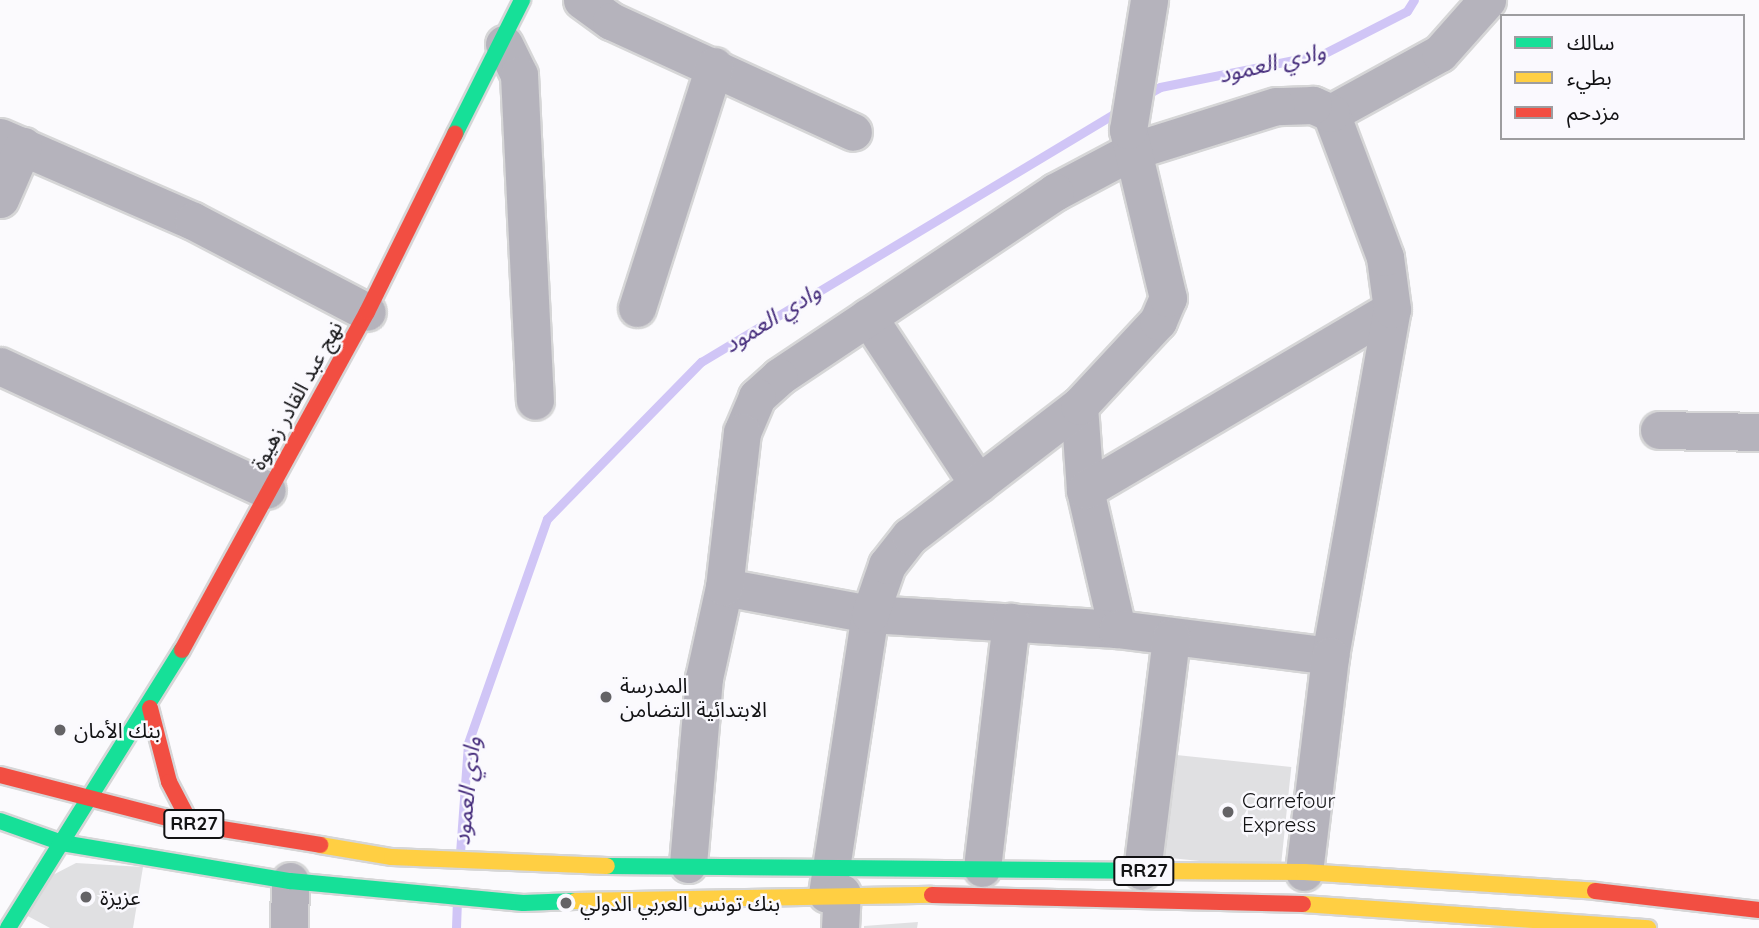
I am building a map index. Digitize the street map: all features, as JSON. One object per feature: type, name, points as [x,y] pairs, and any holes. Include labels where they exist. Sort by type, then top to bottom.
[{"type":"main road","name":"نهج عبد القادر زهيوة","points":[[8,928],[150,708],[267,490],[367,312],[504,44],[522,0]]},
{"type":"main road","points":[[150,708],[169,782],[191,824]]},
{"type":"main road","name":"RR27","points":[[0,775],[89,801],[191,824],[392,857],[527,865],[688,863],[835,895],[982,868],[1304,872],[1607,892],[1759,910]]},
{"type":"main road","name":"RR27","points":[[0,821],[62,843],[290,881],[392,890],[525,915],[835,895],[1364,906],[1648,928]]},
{"type":"street","points":[[582,0],[611,21],[853,132]]},
{"type":"street","points":[[835,895],[870,614],[887,565],[910,536],[1079,407],[1158,321],[1168,298],[1130,140],[1135,59],[1149,0]]},
{"type":"street","points":[[1331,113],[1440,53],[1486,0]]},
{"type":"street","points":[[504,44],[519,75],[534,401]]},
{"type":"street","points":[[637,308],[714,66]]},
{"type":"street","points":[[688,863],[704,678],[724,587],[742,432],[757,397],[869,317],[1130,140],[1276,106],[1314,105],[1331,113],[1385,257],[1392,309],[1330,656],[1304,872]]},
{"type":"street","points":[[0,199],[11,141],[193,221],[367,312]]},
{"type":"street","points":[[1085,490],[1392,309]]},
{"type":"street","points":[[869,317],[978,484]]},
{"type":"street","points":[[0,366],[267,490]]},
{"type":"street","points":[[1079,407],[1085,490],[1117,629]]},
{"type":"street","points":[[1659,430],[1759,432]]},
{"type":"street","points":[[724,587],[870,614],[1117,629],[1330,656]]},
{"type":"street","points":[[982,868],[1011,622]]},
{"type":"street","points":[[1142,871],[1171,637]]},
{"type":"street","points":[[289,928],[290,881]]},
{"type":"building","name":"Carrefour Express","points":[[1167,754],[1291,767],[1281,870],[1156,856]]},
{"type":"building","name":"عزيزة","points":[[76,863],[143,867],[133,928],[50,928],[24,914],[45,879]]},
{"type":"building","points":[[918,922],[917,928],[864,928],[864,926]]},
{"type":"waterway","name":"وادي العمود","points":[[1144,96],[1160,87],[1323,54],[1407,11],[1414,0]]},
{"type":"waterway","name":"وادي العمود","points":[[460,853],[468,743],[547,519],[701,362],[1120,110]]},
{"type":"waterway","name":"وادي العمود","points":[[456,928],[457,905]]},
{"type":"traffic: fast","points":[[455,134],[522,0]]},
{"type":"traffic: fast","points":[[8,928],[182,650]]},
{"type":"traffic: fast","points":[[0,821],[62,843],[290,881],[523,903],[575,901]]},
{"type":"traffic: fast","points":[[607,866],[1158,871]]},
{"type":"traffic: slow","points":[[320,845],[392,857],[607,866]]},
{"type":"traffic: slow","points":[[1158,871],[1304,872],[1595,891]]},
{"type":"traffic: slow","points":[[575,901],[932,895]]},
{"type":"traffic: slow","points":[[1303,904],[1648,928]]},
{"type":"traffic: jam","points":[[182,650],[367,312],[455,134]]},
{"type":"traffic: jam","points":[[150,708],[169,782],[191,824]]},
{"type":"traffic: jam","points":[[0,775],[191,824],[320,845]]},
{"type":"traffic: jam","points":[[1595,891],[1759,910]]},
{"type":"traffic: jam","points":[[932,895],[1303,904]]},
{"type":"place","name":"المدرسة الابتدائية التضامن","points":[[606,697]]},
{"type":"place","name":"بنك الأمان","points":[[60,730]]},
{"type":"place","name":"Carrefour Express","points":[[1228,812]]},
{"type":"place","name":"عزيزة","points":[[86,897]]},
{"type":"place","name":"بنك تونس العربي الدولي","points":[[566,903]]}]
